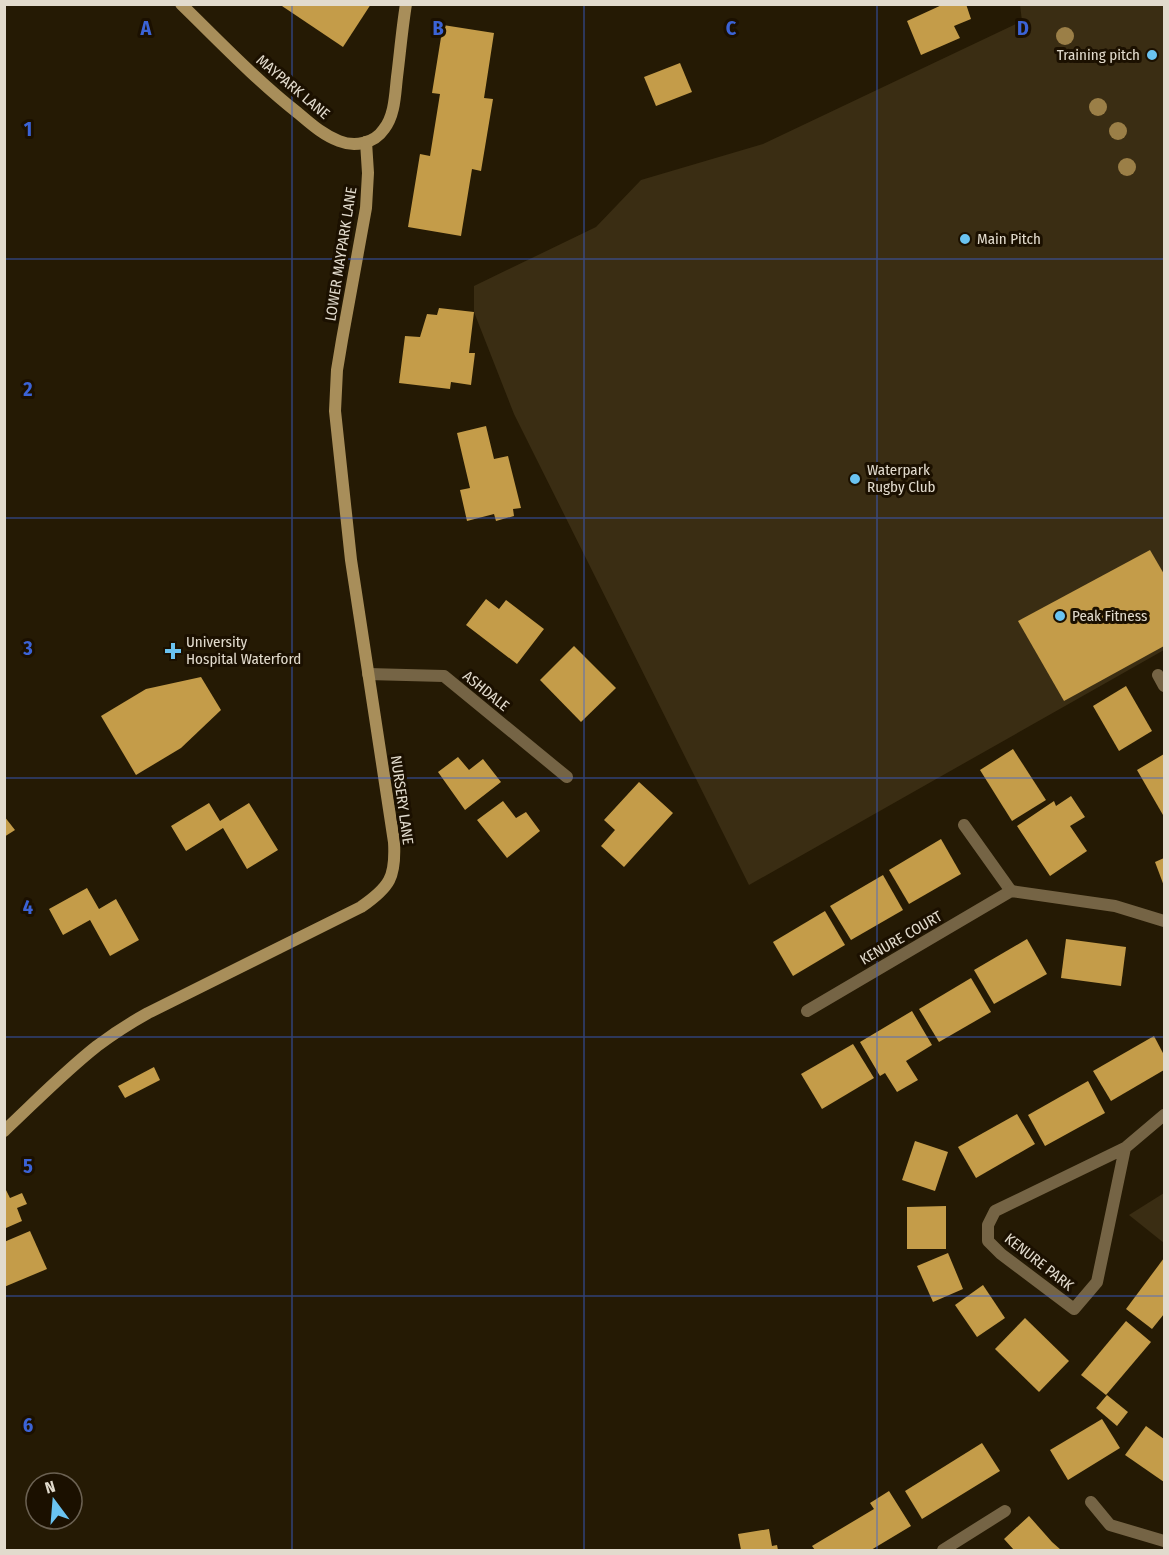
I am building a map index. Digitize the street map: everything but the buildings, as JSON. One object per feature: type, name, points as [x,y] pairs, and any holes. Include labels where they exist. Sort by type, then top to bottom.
[{"type":"street","name":"MAYPARK LANE","points":[[181,4],[267,87],[319,130],[350,144],[366,142]]},
{"type":"street","points":[[366,142],[380,135],[390,119],[406,4]]},
{"type":"street","name":"LOWER MAYPARK LANE","points":[[337,370],[366,208],[368,173],[366,142]]},
{"type":"street","name":"NURSERY LANE","points":[[4,1131],[68,1070],[122,1028],[361,907],[378,896],[388,883],[393,871],[394,842],[351,560],[339,459],[336,411],[337,370]]},
{"type":"street","name":"ASHDALE","points":[[368,674],[444,676],[567,777]]},
{"type":"street","points":[[964,825],[1011,891],[1115,906],[1164,921]]},
{"type":"street","name":"KENURE COURT","points":[[807,1011],[1011,891]]},
{"type":"street","name":"KENURE PARK","points":[[1125,1148],[1097,1282],[1074,1309],[1001,1254],[988,1241],[988,1226],[995,1211],[1125,1148],[1164,1115]]},
{"type":"street","points":[[1090,1502],[1110,1525],[1164,1541]]},
{"type":"street","points":[[943,1551],[1005,1511]]},
{"type":"shaded area","name":"Waterpark Rugby Club","points":[[1020,5],[1164,5],[1164,650],[749,885],[514,414],[474,312],[474,286],[596,227],[641,180],[763,144],[1022,21]]},
{"type":"shaded area","points":[[1164,1193],[1164,1243],[1129,1215]]},
{"type":"place","name":"Training pitch","points":[[1152,55]]},
{"type":"place","name":"Main Pitch","points":[[965,239]]},
{"type":"place","name":"Waterpark Rugby Club","points":[[855,479]]},
{"type":"place","name":"Peak Fitness","points":[[1060,616]]},
{"type":"place","name":"University Hospital Waterford","points":[[173,651]]}]
